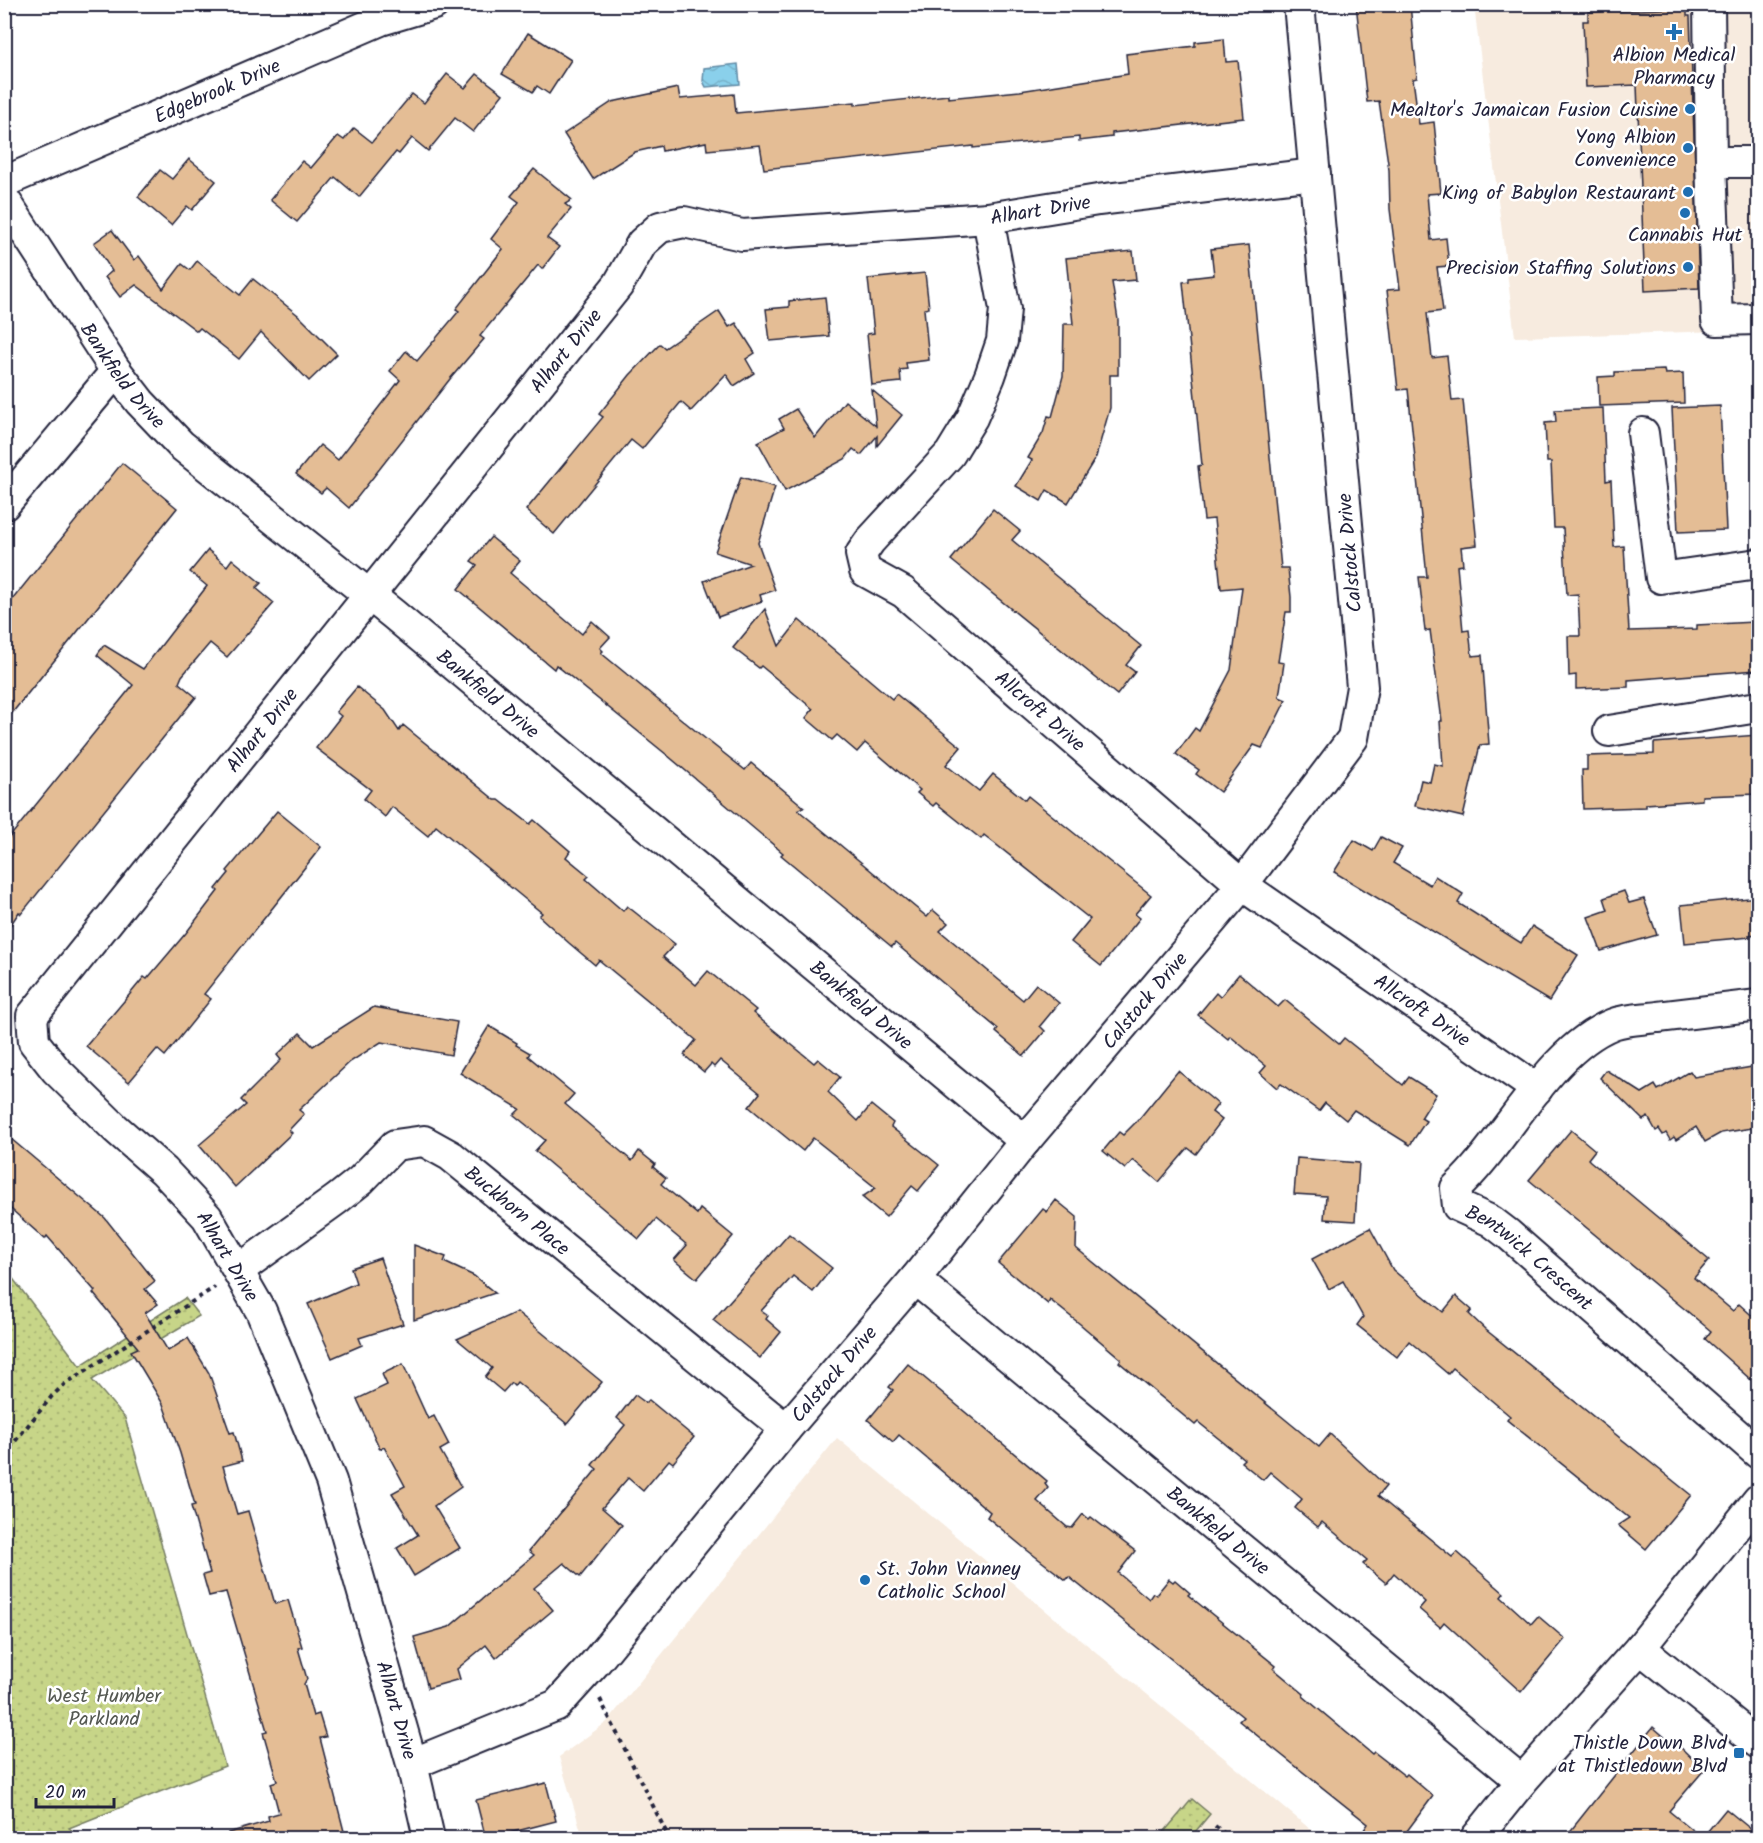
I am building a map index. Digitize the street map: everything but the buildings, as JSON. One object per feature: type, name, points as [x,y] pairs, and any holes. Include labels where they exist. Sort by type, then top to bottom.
[{"type":"street","name":"Edgebrook Drive","points":[[4,182],[381,20],[434,4]]},
{"type":"street","name":"Calstock Drive","points":[[412,1764],[557,1705],[786,1429],[915,1279],[1025,1141],[1242,885],[1353,738],[1362,687],[1299,4]]},
{"type":"street","points":[[1709,4],[1711,162],[1717,320],[1758,319]]},
{"type":"street","points":[[1711,162],[1758,162]]},
{"type":"street","name":"Alhart Drive","points":[[429,1839],[412,1764],[331,1481],[285,1364],[240,1269],[207,1217],[189,1196],[56,1070],[34,1042],[32,1016],[618,285],[642,243],[660,227],[684,222],[742,235],[988,218],[1098,200],[1315,174]]},
{"type":"street","name":"Bankfield Drive","points":[[4,199],[116,371],[148,411],[181,445],[370,595],[1025,1141]]},
{"type":"street","name":"Allcroft Drive","points":[[988,218],[1005,309],[1002,341],[990,376],[972,418],[950,453],[870,541],[861,554],[862,564],[872,575],[903,592],[945,627],[1242,885],[1537,1089]]},
{"type":"street","points":[[4,505],[116,371]]},
{"type":"street","points":[[1643,434],[1662,578],[1758,564]]},
{"type":"street","points":[[1609,731],[1758,707]]},
{"type":"street","name":"Bentwick Crescent","points":[[1758,1005],[1614,1024],[1582,1043],[1537,1089],[1471,1175],[1456,1188],[1458,1206],[1491,1221],[1508,1234],[1758,1453]]},
{"type":"street","name":"Buckhorn Place","points":[[240,1269],[361,1180],[395,1145],[424,1141],[451,1156],[786,1429]]},
{"type":"street","name":"Bankfield Drive","points":[[915,1279],[1522,1781]]},
{"type":"street","points":[[1476,1839],[1522,1781],[1641,1648],[1758,1500]]},
{"type":"street","points":[[1641,1648],[1758,1743]]},
{"type":"path","points":[[4,1455],[52,1396],[65,1384],[205,1294]]},
{"type":"path","points":[[586,1672],[669,1839]]},
{"type":"path","points":[[1215,1826],[1230,1839]]},
{"type":"shaded area","points":[[1474,5],[1758,5],[1758,330],[1515,337]]},
{"type":"shaded area","name":"St. John Vianney Catholic School","points":[[837,1438],[1321,1838],[583,1838],[559,1757],[607,1722]]},
{"type":"green space","name":"West Humber Parkland","points":[[4,1267],[80,1366],[185,1298],[199,1316],[92,1380],[125,1418],[225,1766],[69,1828],[82,1838],[5,1838]]},
{"type":"green space","points":[[1192,1799],[1210,1814],[1190,1838],[1159,1838]]},
{"type":"water","points":[[738,64],[740,84],[706,87],[703,81],[704,68]]},
{"type":"place","name":"Albion Medical Pharmacy","points":[[1674,32]]},
{"type":"place","name":"Mealtor's Jamaican Fusion Cuisine","points":[[1690,109]]},
{"type":"place","name":"Yong Albion Convenience","points":[[1688,148]]},
{"type":"place","name":"King of Babylon Restaurant","points":[[1688,192]]},
{"type":"place","name":"Cannabis Hut","points":[[1685,213]]},
{"type":"place","name":"Precision Staffing Solutions","points":[[1688,267]]},
{"type":"place","name":"St. John Vianney Catholic School","points":[[865,1580]]},
{"type":"place","name":"Thistle Down Blvd at Thistledown Blvd","points":[[1739,1753]]}]
